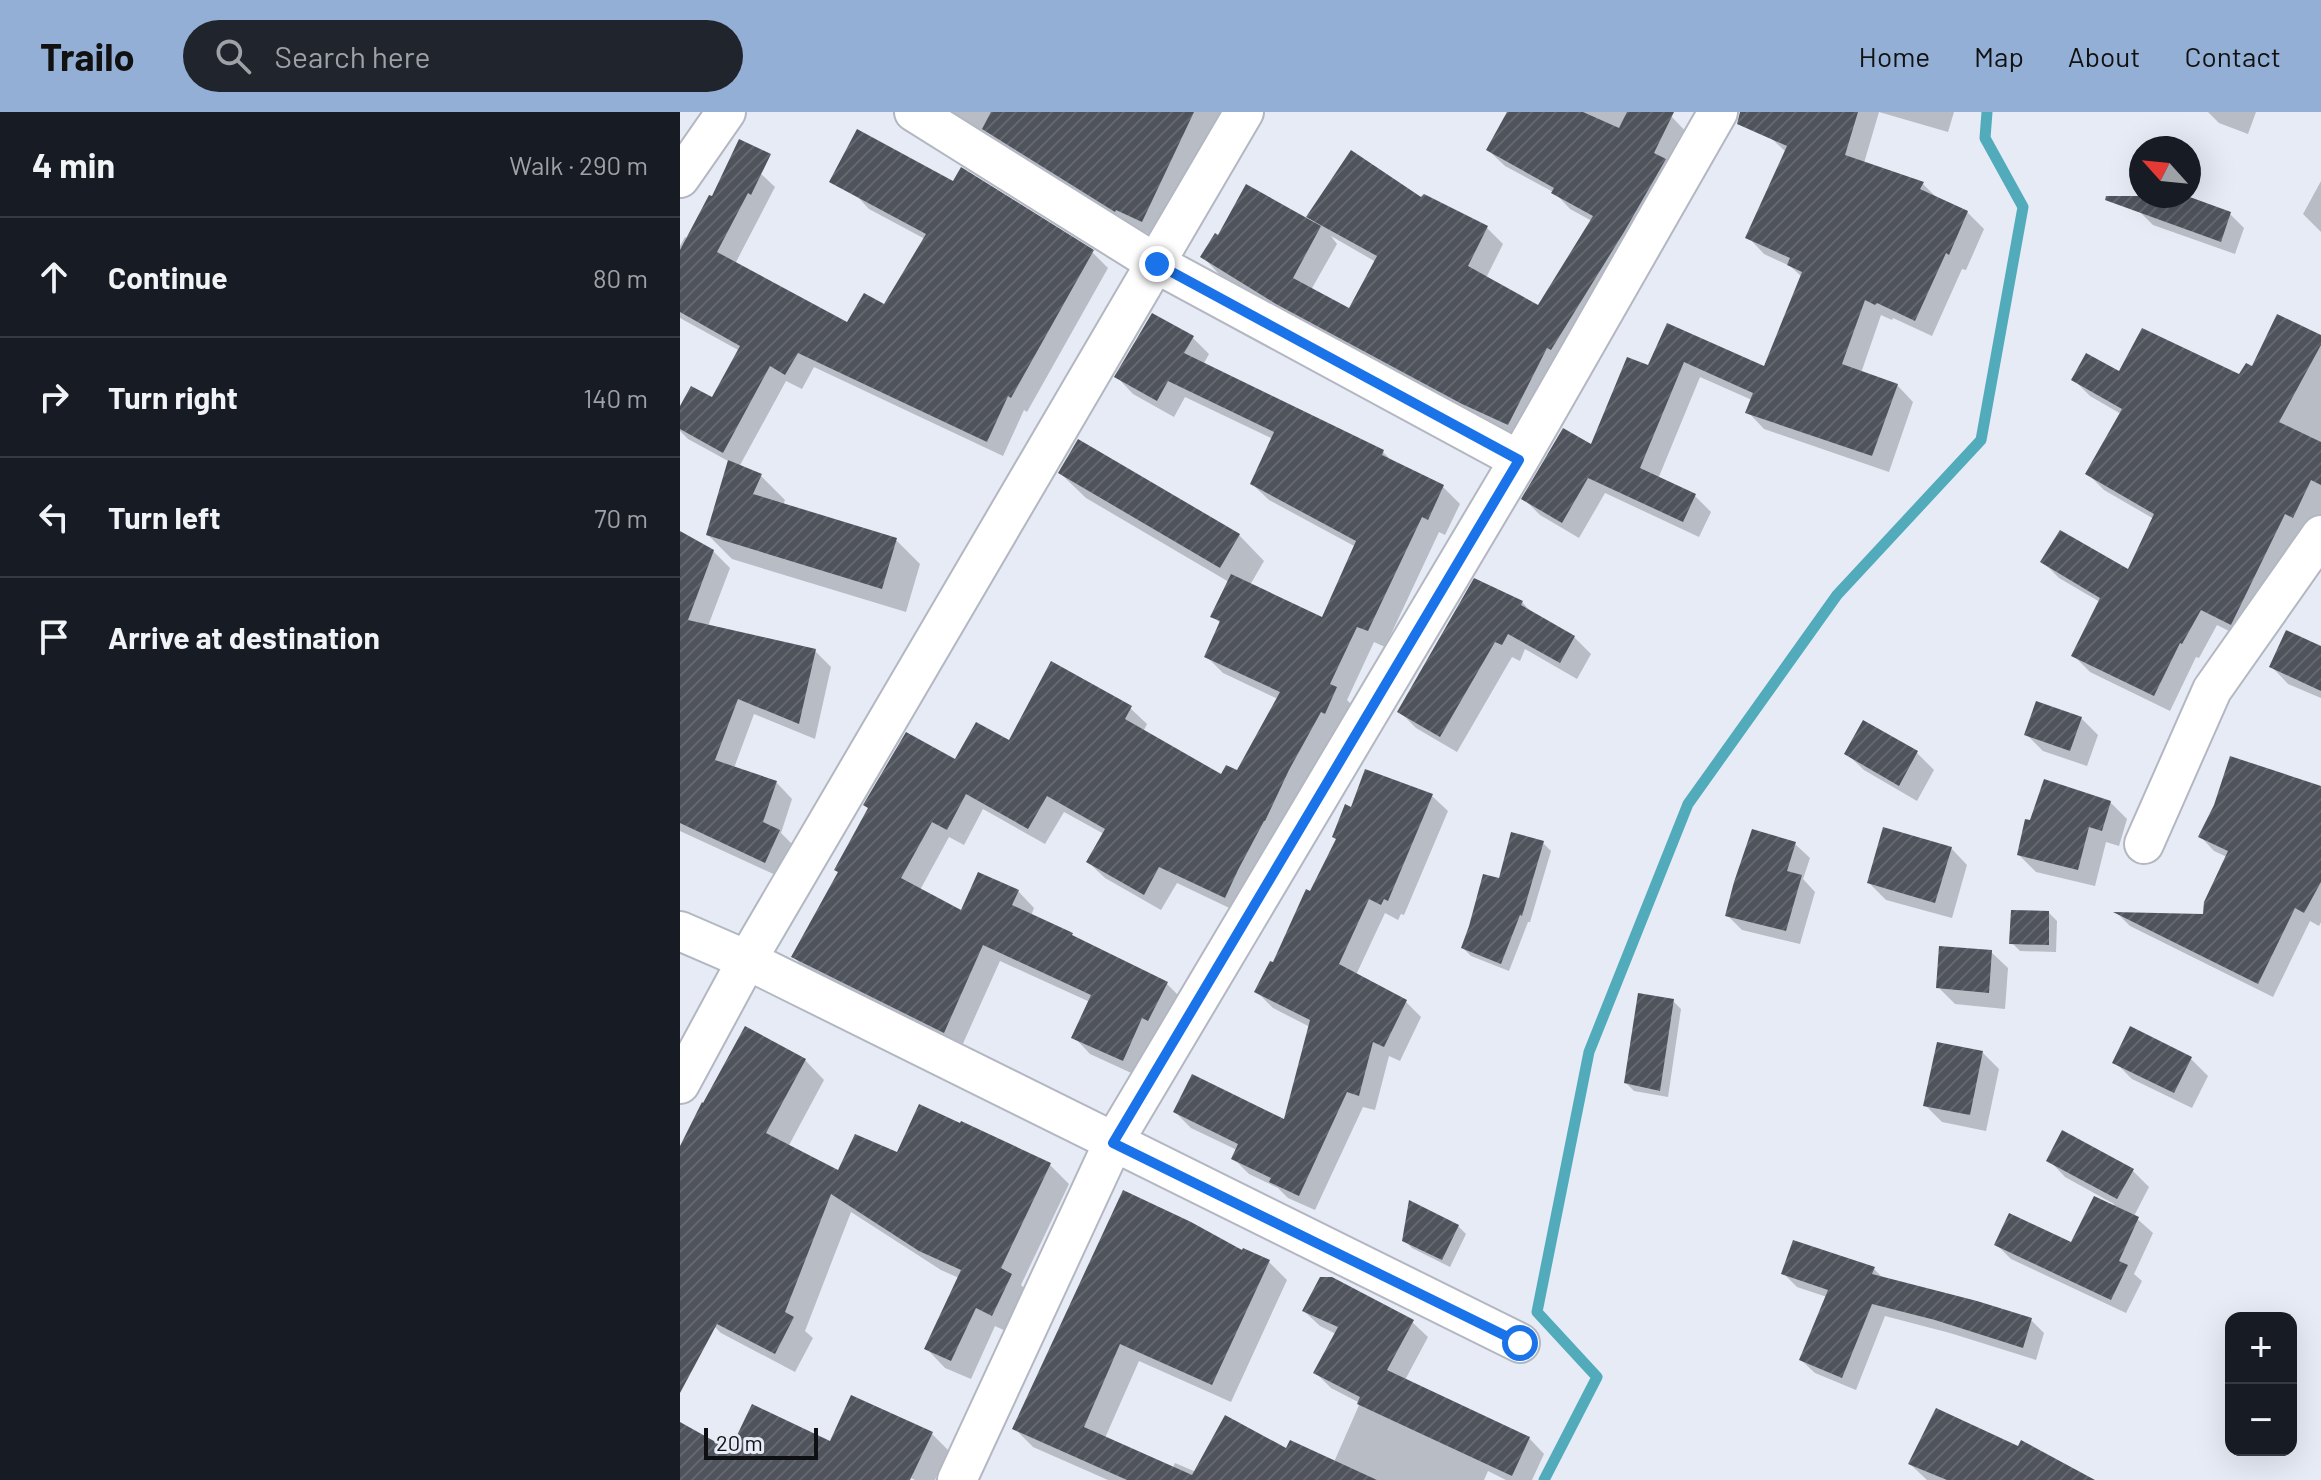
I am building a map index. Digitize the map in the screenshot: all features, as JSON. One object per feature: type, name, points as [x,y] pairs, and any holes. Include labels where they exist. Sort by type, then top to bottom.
[{"type":"street","points":[[680,178],[726,112]]},
{"type":"street","points":[[914,112],[1157,264],[1519,460]]},
{"type":"street","points":[[680,1084],[747,960],[1244,112]]},
{"type":"street","points":[[957,1480],[1113,1143],[1519,460],[1718,112]]},
{"type":"street","points":[[2144,844],[2212,690],[2321,535]]},
{"type":"street","points":[[680,931],[747,960],[1520,1343]]},
{"type":"building","points":[[991,112],[1194,112],[1142,222],[1115,212],[982,129]]},
{"type":"building","points":[[1507,112],[1583,112],[1619,128],[1627,112],[1674,112],[1654,153],[1666,159],[1551,350],[1547,348],[1508,425],[1462,404],[1276,304],[1200,257],[1215,233],[1218,235],[1246,184],[1321,226],[1293,278],[1349,308],[1377,256],[1306,217],[1351,150],[1421,197],[1424,194],[1488,226],[1468,266],[1538,305],[1593,216],[1551,193],[1554,188],[1486,150]]},
{"type":"building","points":[[1740,112],[1858,112],[1845,155],[1924,182],[1920,189],[1968,211],[1915,321],[1865,300],[1842,364],[1898,384],[1872,456],[1745,413],[1753,393],[1684,362],[1640,468],[1696,494],[1683,522],[1588,478],[1562,523],[1521,499],[1563,428],[1591,444],[1627,357],[1648,365],[1667,323],[1764,366],[1802,272],[1787,265],[1790,258],[1745,238],[1787,146],[1737,124]]},
{"type":"building","points":[[857,129],[953,181],[961,167],[1094,250],[1011,398],[1008,396],[987,442],[798,353],[785,375],[770,366],[723,453],[680,429],[680,406],[691,386],[712,397],[740,346],[680,312],[680,250],[709,195],[712,196],[739,139],[771,154],[717,252],[847,322],[864,293],[884,304],[926,234],[829,182]]},
{"type":"building","points":[[2106,196],[2129,196],[2129,208],[2201,208],[2201,201],[2231,212],[2221,242],[2105,200]]},
{"type":"building","points":[[1152,313],[1194,336],[1184,353],[1384,450],[1382,455],[1444,485],[1428,520],[1422,517],[1368,631],[1357,627],[1330,684],[1337,687],[1325,714],[1321,712],[1289,770],[1225,898],[1159,867],[1144,895],[1086,862],[1105,829],[1047,796],[1028,829],[966,794],[947,830],[932,822],[901,878],[961,910],[978,872],[1019,890],[1012,905],[1168,982],[1148,1021],[1142,1018],[1123,1061],[1071,1038],[1091,995],[983,945],[944,1033],[791,957],[838,872],[834,870],[868,808],[863,805],[906,732],[955,759],[976,722],[1009,740],[1051,661],[1132,706],[1125,719],[1221,774],[1226,765],[1237,770],[1280,692],[1204,657],[1220,621],[1210,617],[1231,574],[1322,617],[1356,541],[1250,484],[1274,432],[1168,381],[1157,401],[1114,377]]},
{"type":"building","points":[[2277,314],[2321,335],[2321,345],[2279,422],[2321,442],[2321,485],[2311,480],[2293,518],[2285,514],[2231,625],[2201,610],[2180,643],[2154,696],[2071,656],[2100,598],[2040,562],[2060,530],[2128,569],[2154,514],[2085,474],[2122,409],[2071,380],[2086,353],[2119,371],[2142,328],[2239,374],[2246,363],[2252,366]]},
{"type":"building","points":[[1078,439],[1240,534],[1220,568],[1058,473]]},
{"type":"building","points":[[728,460],[762,474],[753,494],[897,538],[882,589],[706,535]]},
{"type":"building","points":[[680,531],[714,550],[688,620],[816,649],[799,724],[738,699],[715,760],[777,781],[763,822],[780,830],[765,863],[680,823]]},
{"type":"building","points":[[1474,578],[1523,601],[1521,605],[1575,636],[1560,663],[1508,634],[1502,645],[1495,642],[1440,737],[1397,712]]},
{"type":"building","points":[[2286,630],[2321,646],[2321,691],[2269,667]]},
{"type":"building","points":[[2036,701],[2082,717],[2070,751],[2024,735]]},
{"type":"building","points":[[1863,720],[1918,751],[1899,786],[1844,754]]},
{"type":"building","points":[[2230,756],[2321,786],[2321,882],[2304,913],[2295,908],[2258,984],[2113,912],[2203,914],[2204,902],[2228,851],[2198,837],[2214,805]]},
{"type":"building","points":[[1365,769],[1433,794],[1388,901],[1384,899],[1381,905],[1369,899],[1339,964],[1407,1000],[1384,1047],[1373,1042],[1359,1096],[1347,1092],[1299,1196],[1269,1182],[1271,1178],[1231,1159],[1238,1144],[1173,1112],[1192,1074],[1284,1119],[1310,1020],[1254,992],[1270,961],[1273,962],[1306,889],[1310,891],[1336,839],[1332,837],[1345,804],[1351,807]]},
{"type":"building","points":[[2044,779],[2111,801],[2102,831],[2089,827],[2078,870],[2017,855],[2025,819],[2030,820]]},
{"type":"building","points":[[1883,827],[1952,847],[1935,903],[1867,883]]},
{"type":"building","points":[[1752,829],[1796,842],[1787,871],[1802,875],[1786,931],[1725,916]]},
{"type":"building","points":[[1511,832],[1544,841],[1522,916],[1501,964],[1461,948],[1483,874],[1499,878]]},
{"type":"building","points":[[2011,910],[2049,911],[2049,945],[2009,944]]},
{"type":"building","points":[[1939,946],[1992,950],[1989,993],[1936,988]]},
{"type":"building","points":[[1638,993],[1674,999],[1660,1091],[1624,1083]]},
{"type":"building","points":[[745,1026],[806,1059],[766,1133],[838,1170],[855,1134],[897,1152],[919,1104],[1051,1163],[1001,1268],[1012,1274],[992,1316],[976,1308],[951,1361],[924,1349],[961,1270],[919,1251],[831,1194],[785,1312],[794,1317],[775,1354],[717,1324],[680,1393],[680,1146]]},
{"type":"building","points":[[2130,1026],[2192,1057],[2174,1093],[2112,1063]]},
{"type":"building","points":[[1937,1042],[1983,1051],[1970,1115],[1923,1106]]},
{"type":"building","points":[[2062,1130],[2134,1169],[2117,1199],[2046,1161]]},
{"type":"building","points":[[1123,1190],[1242,1250],[1270,1260],[1212,1385],[1120,1344],[1084,1427],[1192,1475],[1225,1415],[1286,1448],[1290,1440],[1377,1480],[1127,1480],[1012,1429]]},
{"type":"building","points":[[2094,1196],[2139,1217],[2119,1261],[2128,1265],[2111,1300],[1994,1245],[2009,1213],[2071,1242]]},
{"type":"building","points":[[1409,1200],[1459,1225],[1442,1260],[1402,1241]]},
{"type":"building","points":[[1793,1240],[1875,1267],[1872,1274],[2032,1318],[2023,1348],[1872,1304],[1842,1378],[1799,1360],[1828,1290],[1781,1274]]},
{"type":"building","points":[[1320,1277],[1332,1277],[1414,1320],[1387,1370],[1530,1437],[1512,1476],[1357,1404],[1360,1397],[1313,1373],[1338,1327],[1302,1311]]},
{"type":"building","points":[[851,1395],[933,1432],[910,1480],[680,1480],[680,1422],[730,1450],[752,1404],[830,1441]]},
{"type":"building","points":[[1936,1408],[2018,1446],[2021,1440],[2095,1480],[1947,1480],[1908,1464]]},
{"type":"waterway","points":[[1544,1480],[1597,1377],[1537,1312],[1589,1052],[1688,804],[1837,595],[1981,440],[2023,207],[1985,138],[1987,112]]},
{"type":"route","points":[[1157,264],[1519,460],[1113,1143],[1520,1343]]}]
